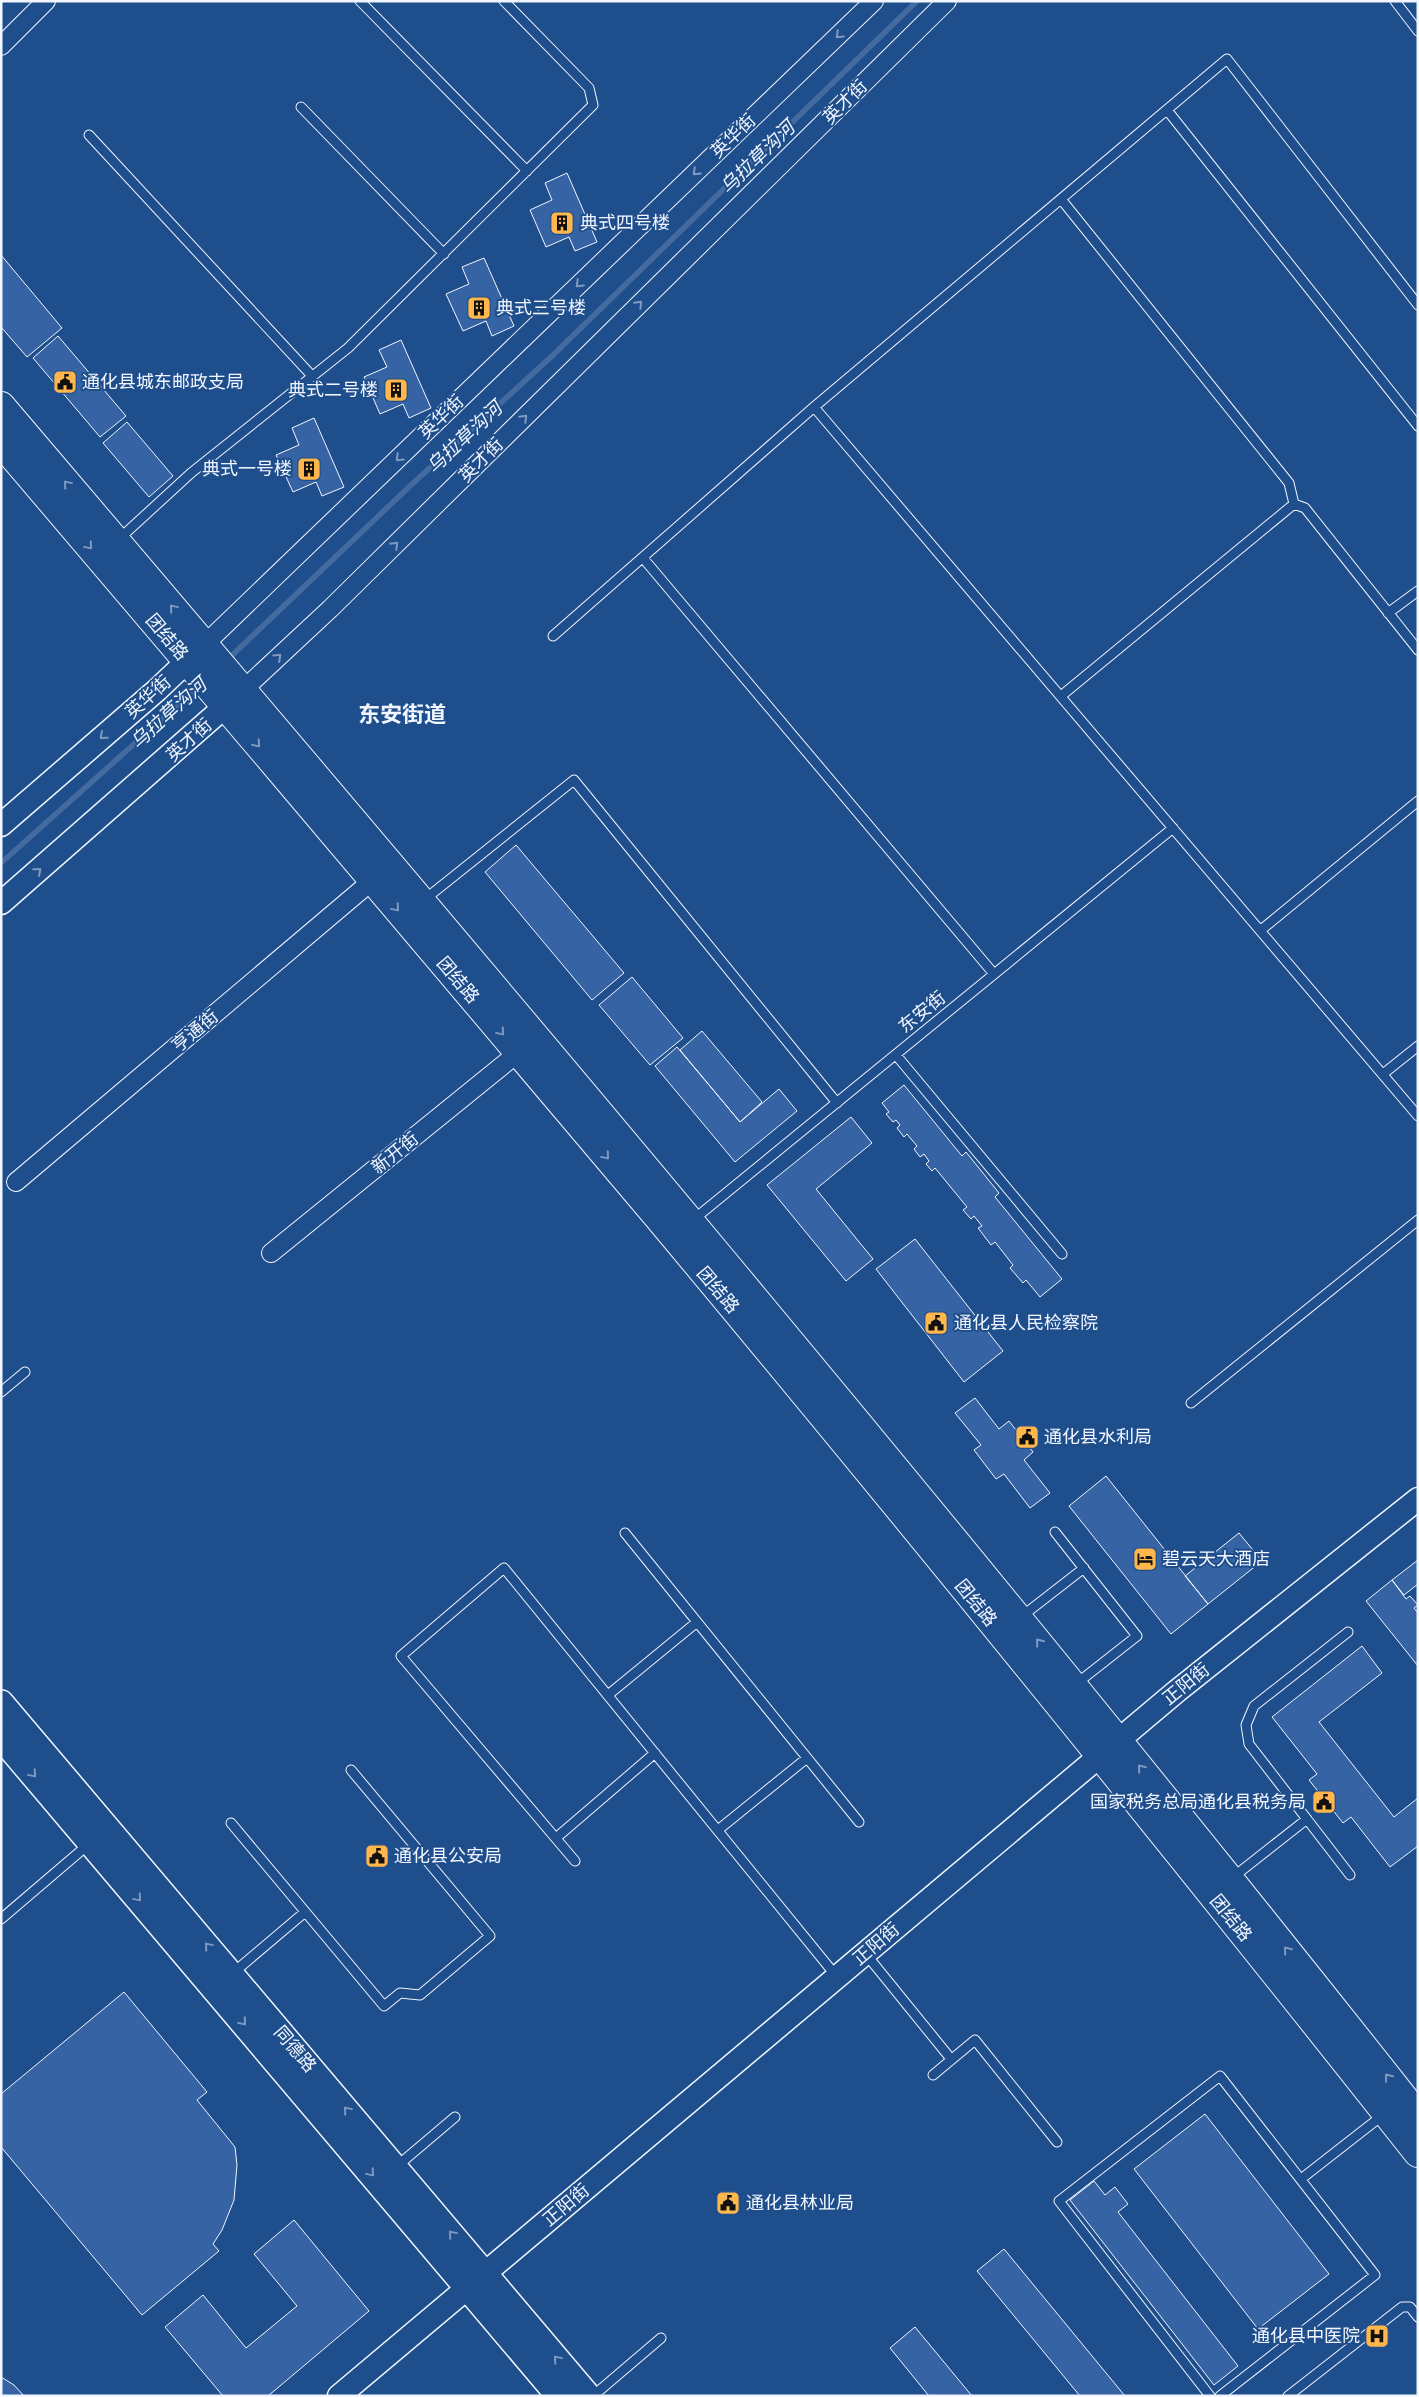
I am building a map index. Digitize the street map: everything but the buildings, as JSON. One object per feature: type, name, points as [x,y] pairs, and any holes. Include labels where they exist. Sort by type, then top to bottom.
[{"type":"highway","name":"团结路","points":[[1,406],[116,541],[196,653]]},
{"type":"highway","name":"团结路","points":[[2,443],[422,902],[692,1222],[1074,1685],[1110,1748],[1418,2153]]},
{"type":"highway","name":"团结路","points":[[234,698],[373,880],[889,1496],[1110,1748],[1230,1879],[1418,2116]]},
{"type":"main road","name":"同德路","points":[[1,1702],[395,2168],[560,2396]]},
{"type":"main road","name":"同德路","points":[[1,1737],[91,1843],[476,2280],[588,2396]]},
{"type":"street","points":[[1,46],[46,1]]},
{"type":"street","name":"英华街","points":[[1,825],[196,653],[874,1]]},
{"type":"street","name":"英才街","points":[[1,903],[234,698],[330,609],[947,1]]},
{"type":"street","name":"亨通街","points":[[16,1182],[373,880]]},
{"type":"street","name":"新开街","points":[[271,1253],[519,1052]]},
{"type":"street","name":"正阳街","points":[[339,2396],[1110,1748],[1418,1499]]},
{"type":"lane","points":[[360,1],[528,171]]},
{"type":"lane","points":[[116,541],[191,473],[313,378],[348,348],[594,106],[590,88],[504,1]]},
{"type":"lane","points":[[1395,1],[1418,31]]},
{"type":"lane","points":[[553,636],[814,407],[1227,59],[1418,305]]},
{"type":"lane","points":[[301,107],[444,254]]},
{"type":"lane","points":[[1167,110],[1418,426]]},
{"type":"lane","points":[[89,135],[313,378]]},
{"type":"lane","points":[[1061,199],[1288,483],[1294,504]]},
{"type":"lane","points":[[814,407],[1418,1116]]},
{"type":"lane","points":[[1294,504],[1305,508],[1418,650]]},
{"type":"lane","points":[[1061,696],[1294,504]]},
{"type":"lane","points":[[642,558],[994,974]]},
{"type":"lane","points":[[1388,613],[1418,591]]},
{"type":"lane","points":[[422,902],[574,780],[837,1103]]},
{"type":"lane","points":[[1261,930],[1418,801]]},
{"type":"lane","name":"东安街","points":[[692,1222],[1174,828]]},
{"type":"lane","points":[[1383,1074],[1418,1046]]},
{"type":"lane","points":[[896,1055],[1062,1254]]},
{"type":"lane","points":[[1191,1403],[1418,1220]]},
{"type":"lane","points":[[1,1392],[25,1372]]},
{"type":"lane","points":[[1055,1532],[1137,1636],[1074,1685]]},
{"type":"lane","points":[[625,1533],[860,1822]]},
{"type":"lane","points":[[575,1860],[401,1656],[504,1568],[837,1977]]},
{"type":"lane","points":[[1019,1618],[1084,1568]]},
{"type":"lane","points":[[608,1695],[697,1622]]},
{"type":"lane","points":[[1348,1632],[1254,1706],[1246,1725],[1249,1744],[1350,1874]]},
{"type":"lane","points":[[556,1838],[655,1753]]},
{"type":"lane","points":[[718,1830],[807,1758]]},
{"type":"lane","points":[[231,1823],[384,2006],[400,1993],[420,1995],[490,1936],[352,1770]]},
{"type":"lane","points":[[1230,1879],[1307,1819]]},
{"type":"lane","points":[[1,1919],[91,1843]]},
{"type":"lane","points":[[231,1974],[305,1912]]},
{"type":"lane","points":[[865,1953],[951,2059]]},
{"type":"lane","points":[[933,2074],[975,2040],[1057,2142]]},
{"type":"lane","points":[[1210,2396],[1059,2201],[1220,2076],[1375,2275],[1220,2396]]},
{"type":"lane","points":[[1301,2179],[1386,2113]]},
{"type":"lane","points":[[395,2168],[455,2117]]},
{"type":"lane","points":[[1288,2396],[1402,2307],[1410,2307],[1418,2317]]},
{"type":"lane","points":[[593,2396],[661,2338]]},
{"type":"waterway","name":"乌拉草沟河","points":[[226,661],[410,486],[551,357],[917,1]]},
{"type":"waterway","name":"乌拉草沟河","points":[[1,863],[199,686]]},
{"type":"place","name":"典式四号楼","points":[[562,223]]},
{"type":"place","name":"典式三号楼","points":[[479,308]]},
{"type":"place","name":"通化县城东邮政支局","points":[[65,382]]},
{"type":"place","name":"典式二号楼","points":[[396,390]]},
{"type":"place","name":"典式一号楼","points":[[309,469]]},
{"type":"place","name":"通化县人民检察院","points":[[936,1323]]},
{"type":"place","name":"通化县水利局","points":[[1027,1437]]},
{"type":"place","name":"碧云天大酒店","points":[[1145,1559]]},
{"type":"place","name":"国家税务总局通化县税务局","points":[[1324,1802]]},
{"type":"place","name":"通化县公安局","points":[[377,1856]]},
{"type":"place","name":"通化县林业局","points":[[728,2203]]},
{"type":"place","name":"通化县中医院","points":[[1377,2336]]},
{"type":"district","name":"东安街道","points":[[402,714]]}]
